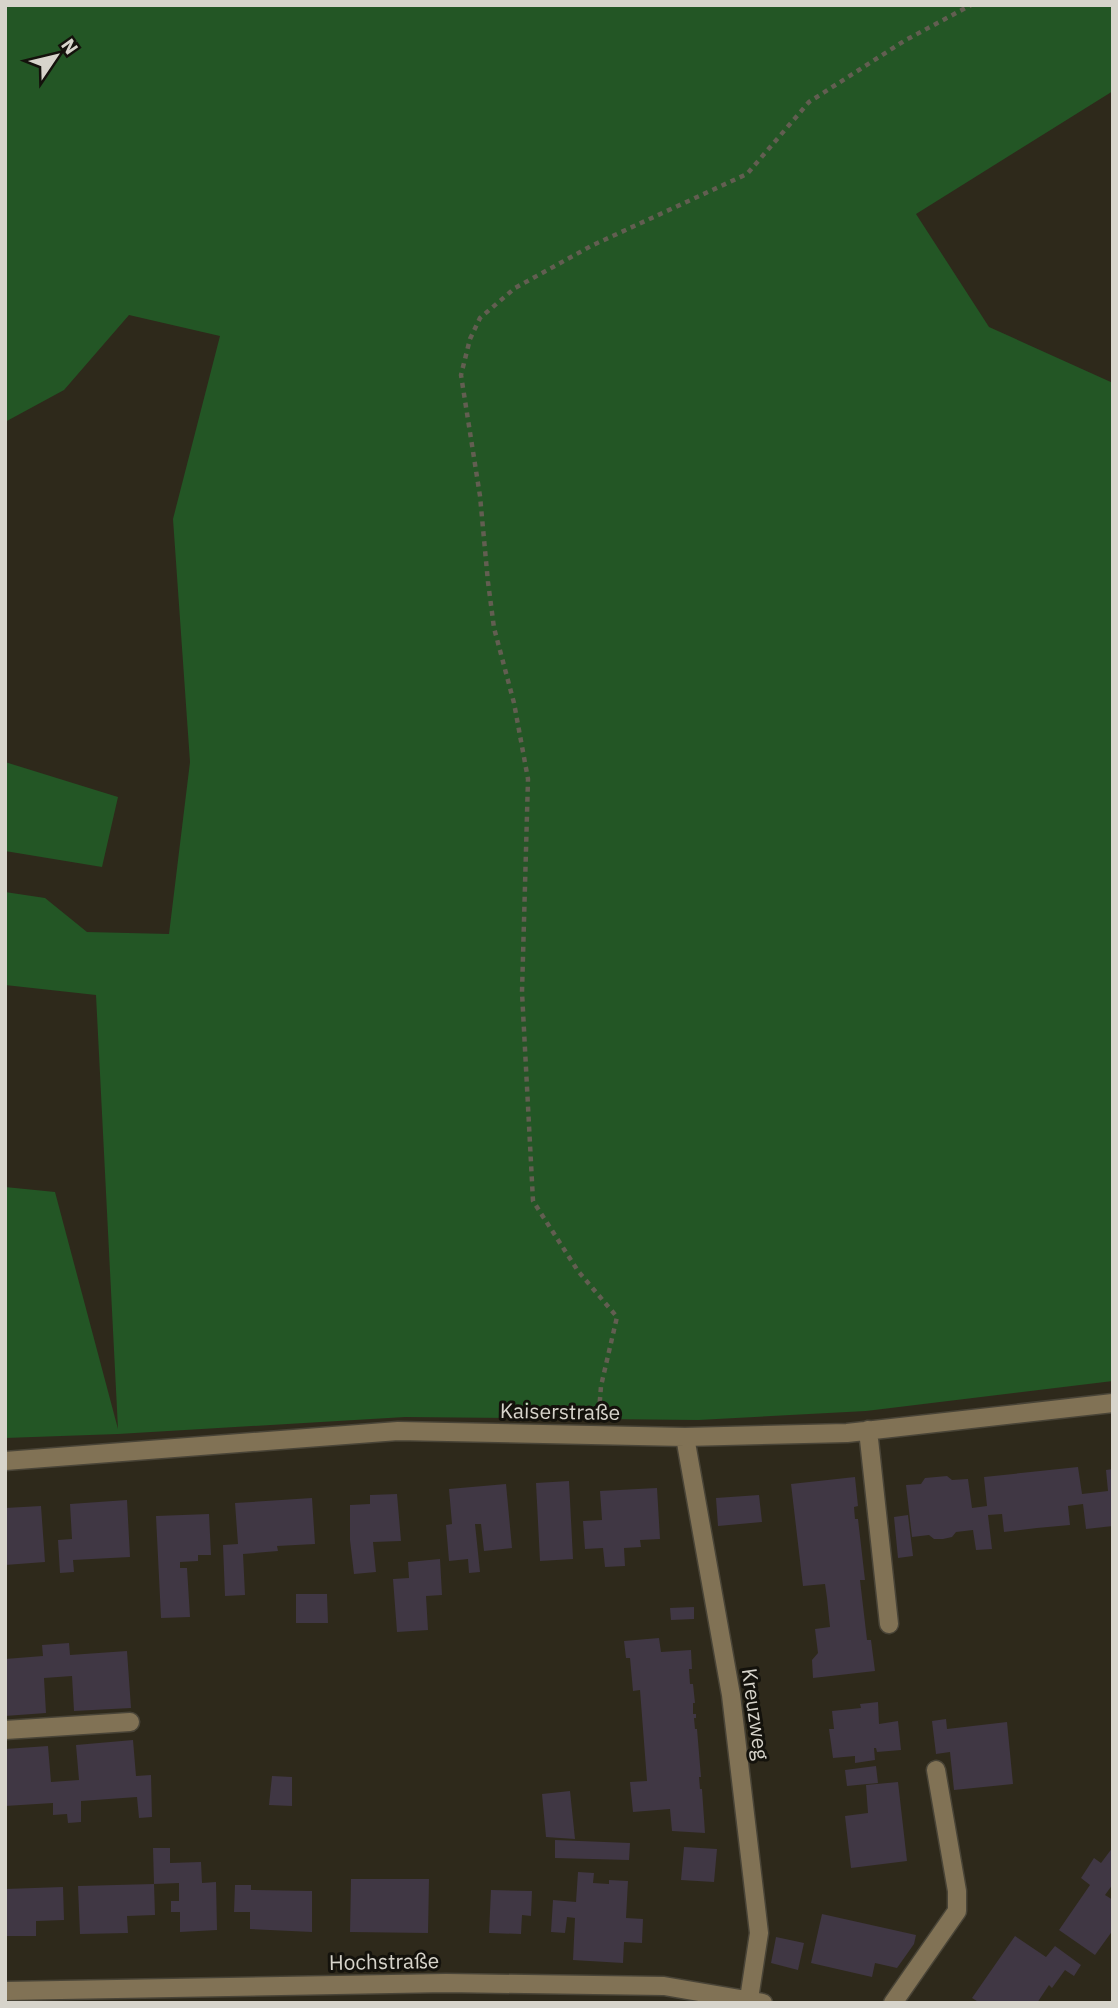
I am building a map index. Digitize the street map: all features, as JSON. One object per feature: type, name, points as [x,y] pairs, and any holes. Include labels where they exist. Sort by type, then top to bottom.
[{"type":"street","name":"Kaiserstraße","points":[[5,1461],[398,1431],[685,1437],[847,1433],[1113,1403]]},
{"type":"street","points":[[868,1430],[889,1624]]},
{"type":"street","name":"Kreuzweg","points":[[685,1437],[731,1695],[759,1933],[756,2001]]},
{"type":"street","points":[[5,1730],[130,1722]]},
{"type":"street","points":[[893,2003],[957,1911],[957,1891],[936,1770]]},
{"type":"street","name":"Hochstraße","points":[[5,1991],[446,1983],[664,1986],[756,2001]]},
{"type":"path","points":[[598,1436],[601,1386],[617,1317],[578,1271],[533,1201],[522,992],[528,779],[514,704],[494,628],[480,496],[461,375],[470,340],[480,318],[515,288],[591,246],[747,173],[809,102],[904,41],[971,5]]},
{"type":"green space","points":[[5,5],[1113,5],[1113,91],[916,214],[989,327],[1113,383],[1113,1381],[866,1411],[698,1420],[405,1417],[5,1438],[5,1187],[55,1192],[118,1429],[96,995],[5,985],[5,892],[45,898],[87,932],[169,934],[190,762],[173,519],[220,336],[129,315],[64,390],[5,422]]},
{"type":"green space","points":[[5,762],[118,797],[102,867],[5,851]]},
{"type":"building","points":[[1078,1467],[1082,1494],[1108,1491],[1106,1470],[1113,1469],[1113,1526],[1086,1529],[1083,1504],[1068,1506],[1070,1525],[1004,1532],[1002,1514],[988,1515],[992,1549],[976,1550],[973,1530],[956,1532],[952,1537],[943,1539],[934,1539],[929,1535],[912,1537],[906,1485],[921,1484],[925,1478],[947,1476],[952,1480],[968,1479],[972,1508],[987,1506],[984,1477]]},
{"type":"building","points":[[855,1477],[858,1506],[854,1507],[855,1519],[858,1519],[865,1580],[860,1580],[867,1640],[871,1640],[875,1671],[813,1678],[812,1660],[818,1653],[815,1629],[830,1627],[827,1598],[825,1584],[803,1586],[791,1484]]},
{"type":"building","points":[[569,1481],[573,1559],[540,1561],[536,1483]]},
{"type":"building","points":[[506,1484],[512,1548],[484,1551],[481,1524],[475,1524],[480,1572],[469,1573],[468,1559],[449,1561],[446,1525],[452,1524],[449,1489]]},
{"type":"building","points":[[657,1488],[660,1539],[640,1540],[641,1547],[624,1548],[625,1566],[605,1567],[603,1548],[585,1549],[583,1521],[602,1520],[600,1491]]},
{"type":"building","points":[[397,1494],[401,1541],[373,1542],[376,1572],[354,1574],[350,1505],[370,1504],[370,1495]]},
{"type":"building","points":[[759,1495],[762,1522],[718,1526],[716,1498]]},
{"type":"building","points":[[312,1498],[315,1544],[277,1546],[278,1551],[243,1554],[245,1595],[225,1596],[223,1545],[238,1544],[235,1503]]},
{"type":"building","points":[[127,1500],[130,1557],[73,1560],[74,1572],[60,1573],[58,1540],[72,1539],[70,1504]]},
{"type":"building","points":[[41,1506],[45,1562],[5,1565],[5,1508]]},
{"type":"building","points":[[209,1514],[211,1555],[198,1555],[198,1561],[180,1562],[180,1568],[187,1568],[190,1617],[161,1618],[156,1516]]},
{"type":"building","points":[[908,1515],[913,1556],[898,1558],[894,1517]]},
{"type":"building","points":[[440,1559],[442,1595],[426,1596],[428,1630],[397,1632],[393,1579],[409,1578],[408,1562]]},
{"type":"building","points":[[296,1594],[327,1594],[328,1623],[296,1623]]},
{"type":"building","points":[[694,1607],[694,1619],[671,1620],[670,1608]]},
{"type":"building","points":[[659,1638],[661,1652],[691,1650],[690,1684],[693,1684],[695,1703],[693,1714],[696,1714],[694,1718],[705,1833],[672,1831],[670,1809],[633,1812],[630,1782],[647,1781],[640,1690],[633,1691],[630,1658],[626,1658],[624,1641]]},
{"type":"building","points":[[69,1643],[70,1655],[127,1651],[131,1708],[74,1711],[72,1676],[44,1678],[46,1713],[5,1716],[5,1659],[43,1656],[42,1645]]},
{"type":"building","points":[[878,1702],[879,1724],[898,1721],[901,1750],[877,1752],[874,1748],[875,1760],[855,1763],[855,1756],[833,1758],[829,1729],[834,1729],[832,1711],[861,1708],[860,1704]]},
{"type":"building","points":[[946,1719],[947,1729],[1007,1722],[1013,1784],[954,1790],[950,1752],[936,1754],[932,1721]]},
{"type":"building","points":[[133,1740],[136,1776],[151,1775],[152,1817],[139,1818],[137,1797],[81,1801],[81,1822],[68,1823],[67,1814],[53,1815],[53,1803],[5,1806],[5,1749],[48,1746],[51,1782],[79,1780],[76,1745]]},
{"type":"building","points":[[876,1766],[878,1783],[847,1786],[845,1770]]},
{"type":"building","points":[[272,1776],[292,1777],[292,1806],[269,1805]]},
{"type":"building","points":[[898,1782],[907,1861],[851,1868],[845,1816],[868,1813],[866,1785]]},
{"type":"building","points":[[570,1791],[575,1839],[546,1837],[542,1794]]},
{"type":"building","points":[[555,1840],[630,1843],[629,1860],[555,1858]]},
{"type":"building","points":[[684,1847],[717,1849],[714,1882],[681,1880]]},
{"type":"building","points":[[1113,1847],[1113,1884],[1105,1895],[1113,1900],[1113,1930],[1095,1955],[1059,1930],[1090,1885],[1081,1878],[1094,1858],[1101,1863]]},
{"type":"building","points":[[153,1848],[170,1848],[170,1863],[201,1862],[202,1883],[216,1882],[217,1930],[180,1932],[180,1912],[171,1912],[171,1901],[179,1901],[179,1883],[154,1884]]},
{"type":"building","points":[[578,1872],[594,1873],[593,1883],[628,1881],[626,1918],[643,1919],[642,1943],[624,1942],[623,1963],[573,1960],[575,1918],[567,1917],[565,1933],[551,1932],[553,1900],[576,1902]]},
{"type":"building","points":[[351,1879],[429,1879],[428,1933],[350,1932]]},
{"type":"building","points":[[154,1884],[155,1915],[127,1916],[128,1933],[80,1934],[78,1886]]},
{"type":"building","points":[[235,1885],[251,1885],[251,1890],[312,1891],[312,1932],[250,1929],[250,1912],[234,1912]]},
{"type":"building","points":[[63,1887],[64,1920],[36,1921],[36,1936],[5,1936],[5,1889]]},
{"type":"building","points":[[491,1890],[532,1891],[531,1916],[522,1915],[521,1934],[489,1933]]},
{"type":"building","points":[[822,1914],[916,1935],[914,1944],[897,1968],[875,1963],[872,1977],[811,1963]]},
{"type":"building","points":[[1015,1936],[1046,1957],[1055,1946],[1081,1965],[1074,1976],[1065,1970],[1052,1988],[1049,1985],[1037,2003],[980,2003],[972,1998]]},
{"type":"building","points":[[776,1937],[804,1943],[798,1970],[771,1963]]}]
